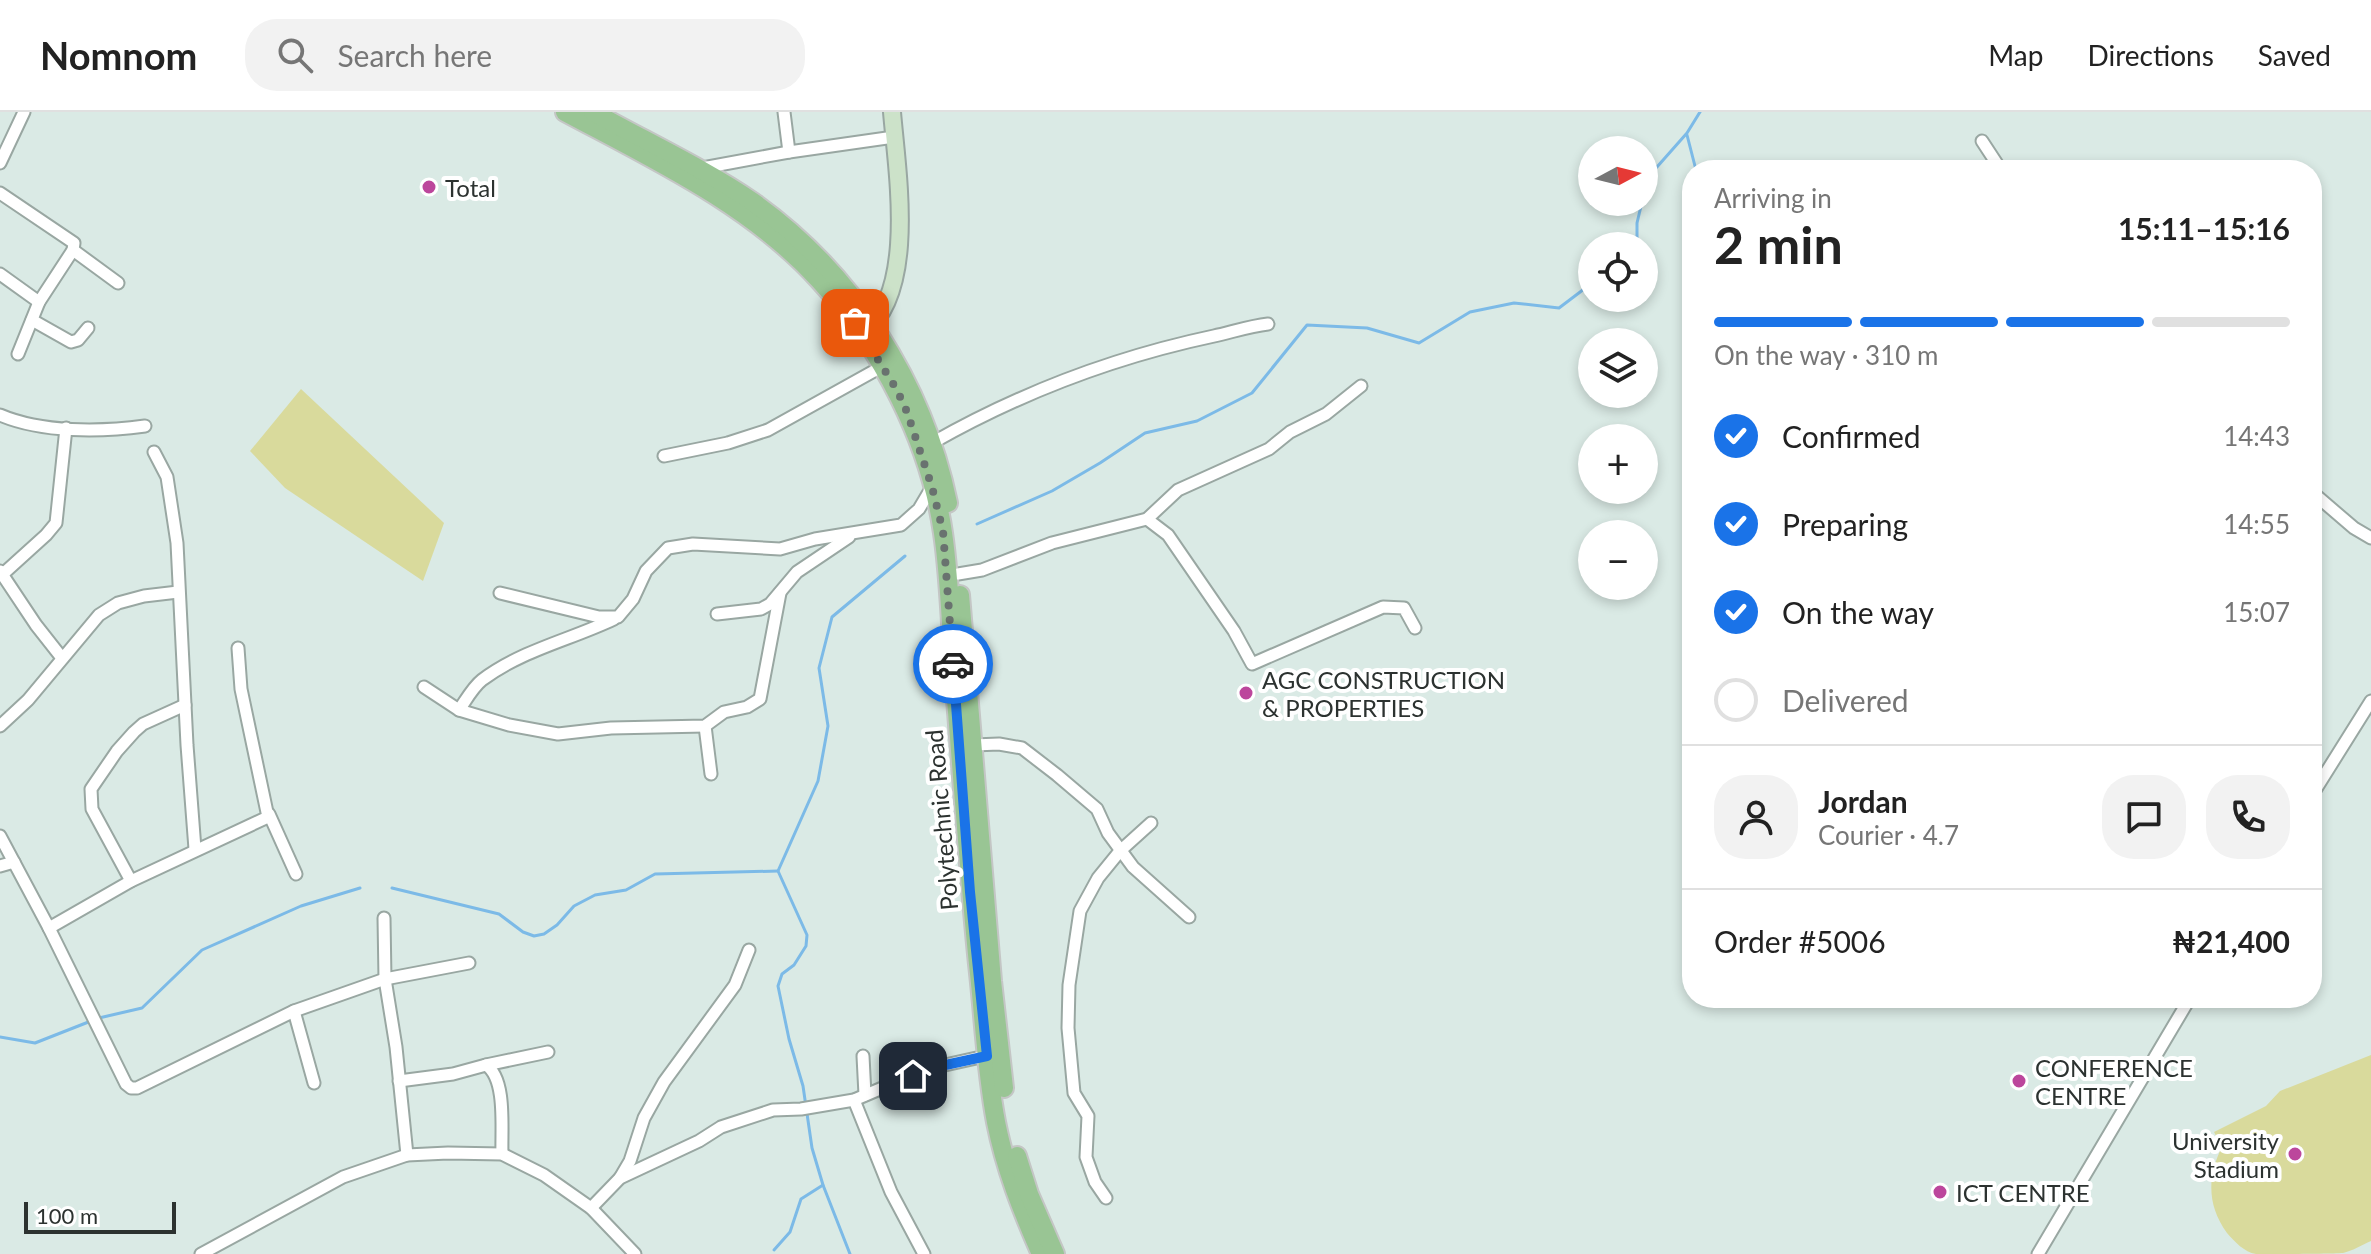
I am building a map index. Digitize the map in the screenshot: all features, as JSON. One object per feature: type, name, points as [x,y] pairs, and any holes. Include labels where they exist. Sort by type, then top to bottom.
[{"type":"main road","name":"Polytechnic Road","points":[[565,112],[709,192],[748,218],[805,265],[862,323],[907,412],[943,531],[970,892],[994,1055],[1020,1167],[1055,1254]]},
{"type":"main road","name":"Polytechnic Road","points":[[593,112],[751,201],[793,234],[830,272],[862,323],[909,387],[932,443],[952,524],[958,574],[974,745],[996,1121],[1017,1199],[1041,1254]]},
{"type":"main road","points":[[862,323],[895,283],[900,255],[892,112]]},
{"type":"street","points":[[0,163],[24,112]]},
{"type":"street","points":[[784,112],[789,152]]},
{"type":"street","points":[[695,169],[894,137]]},
{"type":"street","points":[[1982,141],[1994,160]]},
{"type":"street","points":[[0,193],[73,241],[73,250],[39,302],[18,354]]},
{"type":"street","points":[[73,250],[118,283]]},
{"type":"street","points":[[0,274],[39,302]]},
{"type":"street","points":[[32,320],[71,342],[78,340],[88,328]]},
{"type":"street","points":[[932,443],[970,421],[1050,385],[1165,346],[1268,324]]},
{"type":"street","points":[[664,456],[728,443],[768,430],[883,366]]},
{"type":"street","points":[[958,574],[982,570],[1052,543],[1147,519],[1178,490],[1269,449],[1290,432],[1326,414],[1361,386]]},
{"type":"street","points":[[0,415],[15,421],[104,431],[145,426]]},
{"type":"street","points":[[62,658],[36,625],[2,572],[56,523],[66,428]]},
{"type":"street","points":[[154,452],[167,477],[177,543],[195,849]]},
{"type":"street","points":[[459,710],[480,681],[509,664],[545,645],[594,629],[618,617],[633,599],[646,571],[668,548],[693,544],[780,549],[815,539],[901,525],[919,509],[932,487]]},
{"type":"street","points":[[2322,501],[2371,538]]},
{"type":"street","points":[[1147,519],[1168,535],[1234,631],[1252,664],[1383,607],[1404,608],[1415,628]]},
{"type":"street","points":[[717,614],[761,609],[770,604],[797,572],[853,534]]},
{"type":"street","points":[[0,726],[28,700],[99,615],[118,603],[178,592]]},
{"type":"street","points":[[500,593],[599,617],[618,617]]},
{"type":"street","points":[[424,687],[459,710],[509,725],[558,734],[611,728],[705,726],[724,712],[747,707],[760,699],[780,593]]},
{"type":"street","points":[[238,648],[244,711],[269,814],[296,874]]},
{"type":"street","points":[[2322,779],[2371,701]]},
{"type":"street","points":[[131,881],[92,809],[91,789],[134,732],[143,724],[185,705]]},
{"type":"street","points":[[705,726],[711,774]]},
{"type":"street","points":[[974,745],[999,744],[1022,748],[1097,809],[1120,851],[1133,867],[1189,917]]},
{"type":"street","points":[[49,928],[131,881],[269,814]]},
{"type":"street","points":[[1106,1198],[1095,1182],[1086,1157],[1088,1116],[1074,1093],[1068,1028],[1069,985],[1080,911],[1098,878],[1120,851],[1151,823]]},
{"type":"street","points":[[0,836],[49,928],[87,1009],[126,1084],[131,1088],[137,1088],[294,1011],[385,979],[469,963]]},
{"type":"street","points":[[0,866],[14,862]]},
{"type":"street","points":[[384,918],[385,979],[407,1155]]},
{"type":"street","points":[[591,1208],[620,1178],[630,1161],[644,1118],[664,1082],[735,985],[749,950]]},
{"type":"street","points":[[2038,1254],[2184,1008]]},
{"type":"street","points":[[294,1011],[314,1083]]},
{"type":"street","points":[[399,1081],[453,1074],[548,1052]]},
{"type":"street","points":[[620,1178],[699,1141],[721,1127],[773,1110],[801,1109],[859,1098],[927,1069],[994,1055]]},
{"type":"street","points":[[863,1056],[859,1098],[891,1192],[924,1254]]},
{"type":"street","points":[[486,1065],[493,1069],[500,1087],[502,1154]]},
{"type":"street","points":[[201,1254],[343,1177],[407,1155],[502,1154],[544,1175],[591,1208],[635,1254]]},
{"type":"green space","points":[[301,389],[444,523],[423,581],[285,488],[250,451]]},
{"type":"green space","name":"University Stadium","points":[[2371,1055],[2371,1241],[2343,1253],[2256,1254],[2244,1249],[2220,1223],[2213,1202],[2212,1180],[2222,1147],[2214,1132],[2266,1106],[2280,1091]]},
{"type":"waterway","points":[[1658,166],[1687,133],[1700,112]]},
{"type":"waterway","points":[[1687,135],[1693,160]]},
{"type":"waterway","points":[[1637,232],[1639,216]]},
{"type":"waterway","points":[[977,524],[1052,491],[1145,433],[1197,421],[1252,393],[1307,325],[1367,328],[1419,343],[1470,312],[1514,303],[1559,308],[1578,294]]},
{"type":"waterway","points":[[850,1254],[812,1148],[803,1086],[778,986],[782,974],[794,965],[806,946],[807,935],[778,871],[818,781],[828,726],[819,668],[832,617],[905,556]]},
{"type":"waterway","points":[[392,888],[499,914],[523,932],[534,936],[544,934],[574,906],[595,895],[626,890],[655,874],[778,871]]},
{"type":"waterway","points":[[99,1018],[142,1008],[202,950],[301,906],[360,888]]},
{"type":"waterway","points":[[0,1037],[35,1043],[91,1021]]},
{"type":"waterway","points":[[774,1250],[790,1232],[801,1199],[823,1185]]},
{"type":"way so far","points":[[855,323],[897,390],[921,449],[932,487],[943,531],[953,664]]},
{"type":"place","name":"Total","points":[[429,187]]},
{"type":"place","name":"AGC CONSTRUCTION & PROPERTIES","points":[[1246,693]]},
{"type":"place","name":"CONFERENCE CENTRE","points":[[2019,1081]]},
{"type":"place","name":"University Stadium","points":[[2295,1154]]},
{"type":"place","name":"ICT CENTRE","points":[[1940,1192]]},
{"type":"route","points":[[913,1076],[927,1069],[987,1056],[970,892],[953,664]]}]
